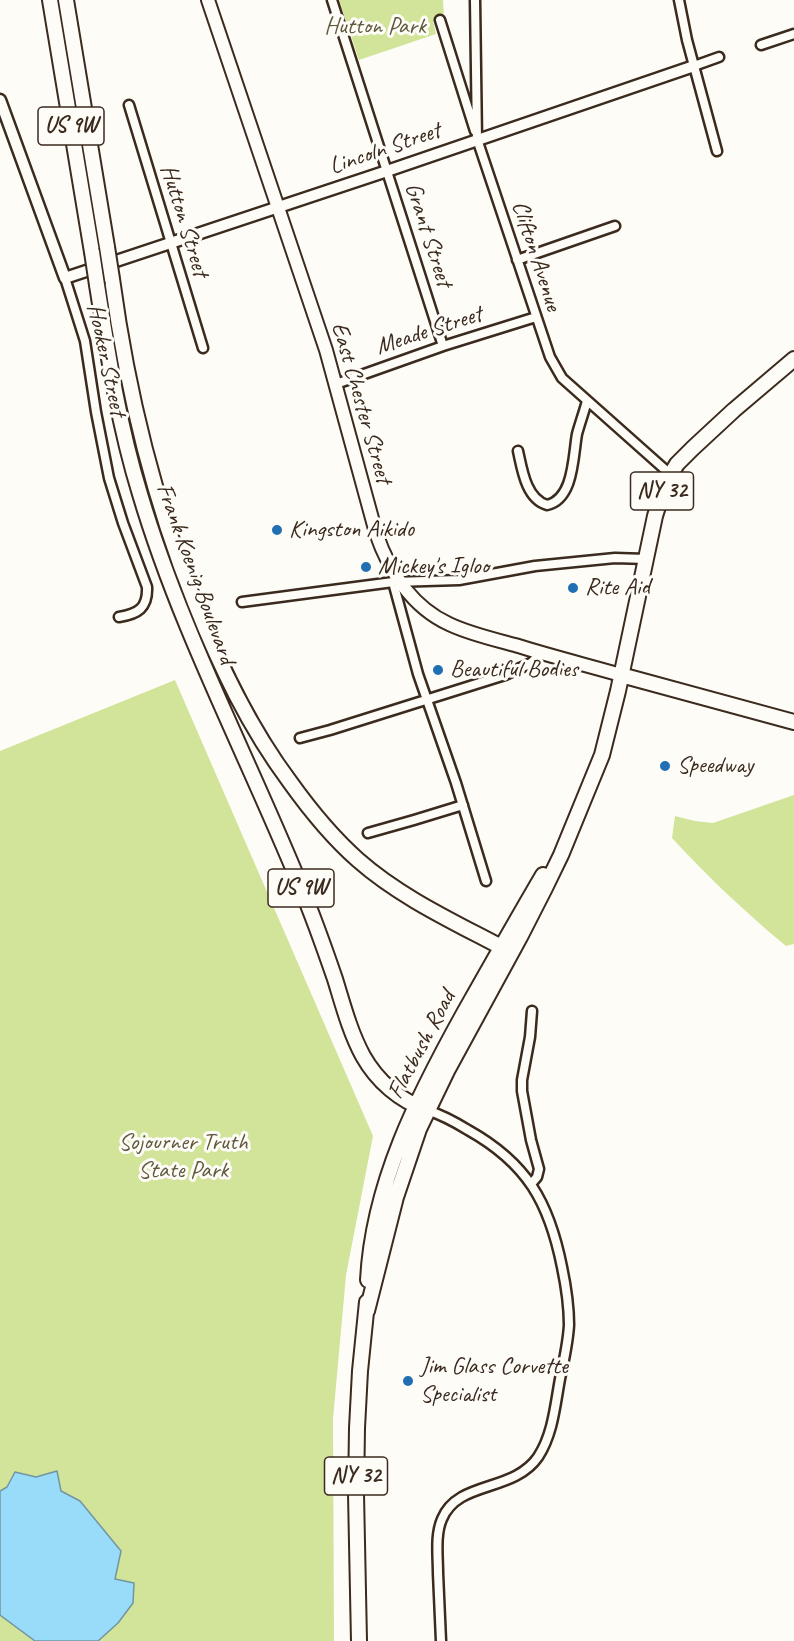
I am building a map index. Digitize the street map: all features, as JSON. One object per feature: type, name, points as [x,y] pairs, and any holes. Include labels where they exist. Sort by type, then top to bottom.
[{"type":"main road","name":"Frank Koenig Boulevard","points":[[50,0],[93,252],[105,338],[128,450],[147,516],[172,589],[200,657],[300,884],[358,1046],[369,1065],[382,1080],[398,1095],[421,1108]]},
{"type":"main road","name":"Frank Koenig Boulevard","points":[[66,0],[120,335],[136,412],[162,512],[178,559],[224,671],[272,758],[331,833],[358,860],[404,894],[501,947]]},
{"type":"main road","name":"East Chester Street","points":[[208,0],[336,384],[376,533],[397,582],[422,606],[448,624],[621,675]]},
{"type":"main road","name":"NY 32","points":[[621,675],[657,505],[670,474],[712,430],[794,359]]},
{"type":"main road","name":"Flatbush Road","points":[[421,1108],[447,1071],[554,871],[596,770],[606,740],[621,675]]},
{"type":"main road","points":[[621,675],[794,722]]},
{"type":"main road","name":"Flatbush Road","points":[[359,1641],[357,1438],[360,1371],[367,1311],[369,1266],[379,1211],[394,1158],[501,947],[574,821]]},
{"type":"main road","points":[[501,947],[505,952],[507,962]]},
{"type":"street","name":"Grant Street","points":[[332,0],[443,346]]},
{"type":"street","name":"Clifton Avenue","points":[[475,0],[477,139],[554,366],[562,378],[587,402],[670,474]]},
{"type":"street","points":[[679,0],[687,40],[717,151]]},
{"type":"street","points":[[440,20],[477,139]]},
{"type":"street","points":[[761,45],[794,34]]},
{"type":"street","name":"Lincoln Street","points":[[65,278],[719,57]]},
{"type":"street","name":"Hooker Street","points":[[0,100],[65,278],[85,341],[96,412],[110,478],[123,523],[147,587],[145,604],[139,610],[119,617]]},
{"type":"street","name":"Hutton Street","points":[[129,105],[203,348]]},
{"type":"street","points":[[517,260],[615,226]]},
{"type":"street","name":"Meade Street","points":[[336,384],[443,346],[536,318]]},
{"type":"street","points":[[518,451],[531,494],[542,504],[547,505],[558,501],[566,490],[571,474],[578,431],[587,402]]},
{"type":"street","points":[[242,602],[397,582],[459,580],[535,566],[615,558],[646,558]]},
{"type":"street","name":"East Chester Street","points":[[397,582],[413,656],[486,881]]},
{"type":"street","points":[[300,738],[518,670],[531,663],[541,653]]},
{"type":"street","points":[[368,832],[463,805]]},
{"type":"street","points":[[531,1184],[537,1177],[539,1169],[531,1140],[522,1080],[532,1011]]},
{"type":"street","points":[[421,1108],[461,1126],[495,1147],[531,1184],[548,1215],[557,1240],[568,1294],[569,1324],[566,1347],[547,1441],[531,1465],[511,1479],[469,1493],[456,1500],[447,1509],[441,1521],[437,1538],[441,1641]]},
{"type":"green space","name":"Hutton Park","points":[[339,0],[443,0],[444,17],[433,21],[436,34],[359,60]]},
{"type":"green space","name":"Sojourner Truth State Park","points":[[175,680],[373,1136],[346,1275],[333,1419],[334,1641],[0,1641],[0,751]]},
{"type":"green space","points":[[794,795],[794,944],[786,946],[727,894],[672,838],[675,816],[713,823]]},
{"type":"water","points":[[57,1471],[61,1491],[80,1501],[121,1551],[115,1579],[134,1583],[133,1603],[118,1623],[98,1641],[35,1641],[0,1615],[0,1491],[7,1487],[15,1472],[36,1477]]},
{"type":"place","name":"Kingston Aikido","points":[[277,530]]},
{"type":"place","name":"Mickey's Igloo","points":[[366,567]]},
{"type":"place","name":"Rite Aid","points":[[573,588]]},
{"type":"place","name":"Beautiful Bodies","points":[[438,670]]},
{"type":"place","name":"Speedway","points":[[665,766]]},
{"type":"place","name":"Jim Glass Corvette Specialist","points":[[408,1381]]}]
